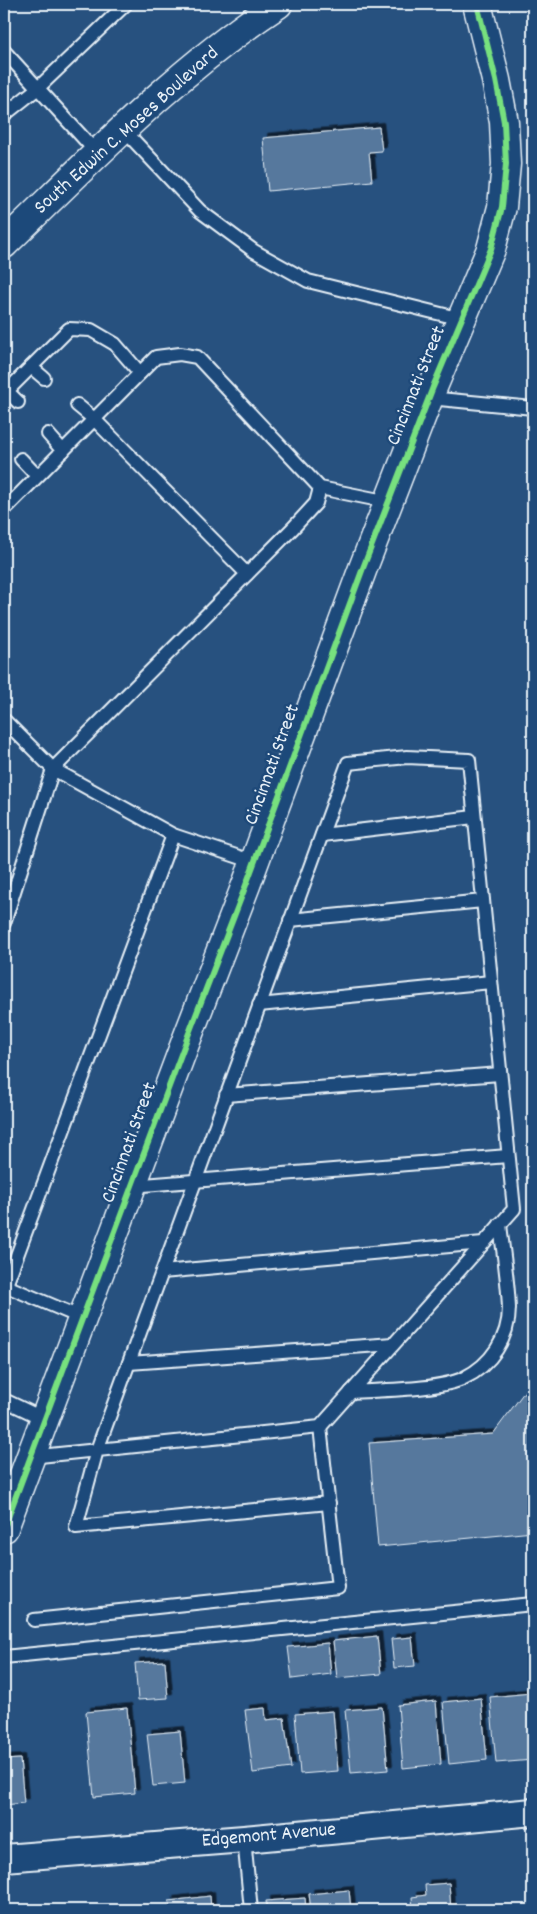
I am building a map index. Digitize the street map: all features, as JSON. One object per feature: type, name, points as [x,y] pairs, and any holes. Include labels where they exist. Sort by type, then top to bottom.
[{"type":"street","name":"South Edwin C. Moses Boulevard","points":[[4,244],[97,153],[175,82],[257,18],[278,4]]},
{"type":"street","name":"Cincinnati Street","points":[[4,1528],[363,568],[428,398],[491,249],[502,207],[506,164],[504,122],[496,80],[477,4]]},
{"type":"street","name":"Edgemont Avenue","points":[[4,1858],[244,1839],[533,1812]]},
{"type":"lane","points":[[4,115],[38,88],[126,4]]},
{"type":"lane","points":[[4,51],[97,153]]},
{"type":"lane","points":[[123,129],[200,211],[254,251],[308,281],[461,319]]},
{"type":"lane","points":[[18,402],[5,392],[69,330],[91,330],[115,344],[140,372]]},
{"type":"lane","points":[[4,510],[156,357],[180,354],[197,357],[320,488],[389,502]]},
{"type":"lane","points":[[31,367],[44,378]]},
{"type":"lane","points":[[428,398],[533,408]]},
{"type":"lane","points":[[77,405],[94,419],[247,574]]},
{"type":"lane","points":[[48,434],[63,451]]},
{"type":"lane","points":[[21,459],[37,476]]},
{"type":"lane","points":[[4,923],[53,769],[316,503],[320,488]]},
{"type":"lane","points":[[4,720],[53,769],[173,835],[254,862]]},
{"type":"lane","points":[[30,1457],[97,1450],[320,1427],[514,1208],[469,760],[407,756],[348,763],[97,1450],[76,1527],[329,1503]]},
{"type":"lane","points":[[322,835],[474,817]]},
{"type":"lane","points":[[82,1318],[5,1285],[173,835]]},
{"type":"lane","points":[[290,920],[483,902]]},
{"type":"lane","points":[[259,1005],[491,982]]},
{"type":"lane","points":[[226,1095],[500,1074]]},
{"type":"lane","points":[[131,1186],[508,1156]]},
{"type":"lane","points":[[351,1392],[442,1385],[464,1378],[483,1366],[499,1348],[507,1328],[509,1308],[500,1224]]},
{"type":"lane","points":[[162,1272],[483,1243]]},
{"type":"lane","points":[[128,1363],[393,1344]]},
{"type":"lane","points":[[4,1400],[44,1419]]},
{"type":"lane","points":[[34,1620],[338,1588],[320,1427]]},
{"type":"lane","points":[[4,1657],[533,1604]]},
{"type":"lane","points":[[244,1839],[250,1910]]},
{"type":"building","points":[[379,127],[382,151],[369,152],[372,181],[268,191],[263,138]]},
{"type":"building","points":[[533,1380],[533,1532],[378,1547],[369,1443],[493,1434]]},
{"type":"building","points":[[377,1636],[381,1674],[337,1678],[333,1641]]},
{"type":"building","points":[[412,1637],[415,1666],[394,1668],[391,1639]]},
{"type":"building","points":[[328,1643],[331,1674],[292,1679],[288,1647]]},
{"type":"building","points":[[165,1661],[168,1698],[138,1700],[135,1663]]},
{"type":"building","points":[[531,1693],[533,1760],[496,1763],[490,1697]]},
{"type":"building","points":[[481,1698],[487,1760],[449,1764],[443,1702]]},
{"type":"building","points":[[436,1701],[441,1764],[403,1768],[398,1705]]},
{"type":"building","points":[[382,1707],[388,1770],[351,1773],[345,1710]]},
{"type":"building","points":[[127,1708],[135,1793],[94,1797],[86,1712]]},
{"type":"building","points":[[265,1708],[266,1720],[284,1718],[291,1768],[253,1773],[245,1710]]},
{"type":"building","points":[[333,1711],[338,1771],[300,1774],[295,1714]]},
{"type":"building","points":[[180,1731],[185,1783],[153,1786],[147,1734]]},
{"type":"building","points":[[20,1759],[24,1803],[4,1805],[4,1760]]},
{"type":"building","points":[[449,1883],[451,1910],[413,1910],[412,1897],[426,1895],[425,1885]]},
{"type":"building","points":[[349,1890],[351,1910],[311,1910],[309,1894]]},
{"type":"building","points":[[210,1896],[211,1910],[170,1910],[169,1901]]},
{"type":"building","points":[[305,1898],[306,1910],[267,1910],[266,1901]]},
{"type":"cycle path","points":[[4,1528],[363,568],[433,387],[491,249],[502,207],[506,164],[504,122],[496,80],[477,4]]}]
